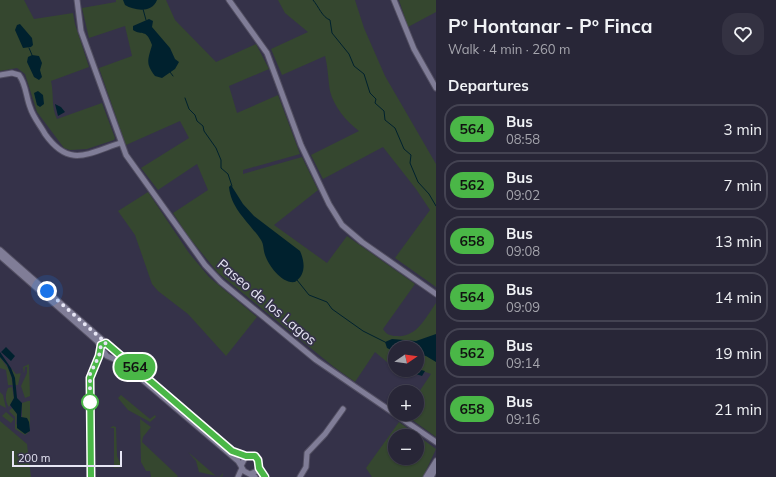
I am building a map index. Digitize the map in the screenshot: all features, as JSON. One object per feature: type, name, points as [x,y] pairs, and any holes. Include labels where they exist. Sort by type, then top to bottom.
[{"type":"street","name":"Paseo de los Lagos","points":[[77,0],[81,31],[120,143],[130,162],[152,190],[186,240],[216,277],[330,370],[436,442]]},
{"type":"street","points":[[229,0],[267,53],[301,145],[329,204],[342,225],[357,238],[436,294]]},
{"type":"street","points":[[394,0],[414,49],[436,88]]},
{"type":"street","points":[[0,75],[15,73],[22,78],[32,112],[53,144],[62,153],[71,155],[88,154],[120,143]]},
{"type":"street","points":[[0,250],[232,451],[246,456],[255,456],[260,464],[259,468],[265,477]]},
{"type":"street","points":[[0,256],[97,341],[104,353],[133,372],[251,475]]},
{"type":"street","points":[[91,477],[90,378],[97,362],[102,344],[106,343]]},
{"type":"street","points":[[97,362],[116,356],[117,352]]},
{"type":"street","points":[[300,477],[306,467],[307,453],[325,434],[343,409]]},
{"type":"street","points":[[238,477],[242,462],[246,456]]},
{"type":"street","points":[[426,477],[436,461]]},
{"type":"street","points":[[242,477],[251,475],[259,468]]},
{"type":"street","points":[[431,477],[436,468]]},
{"type":"green space","points":[[0,0],[24,0],[34,19],[73,13],[75,24],[89,67],[51,81],[55,114],[57,119],[102,103],[115,138],[114,140],[87,149],[70,150],[64,148],[37,112],[25,74],[17,68],[0,71]]},
{"type":"green space","points":[[116,0],[166,0],[175,20],[216,62],[256,44],[269,69],[229,86],[237,113],[278,95],[300,154],[243,170],[243,174],[302,157],[318,190],[274,225],[327,263],[347,236],[415,284],[383,329],[387,333],[396,336],[410,334],[420,326],[436,303],[436,437],[414,421],[424,421],[424,385],[431,374],[424,372],[424,341],[388,341],[388,362],[375,352],[355,382],[334,367],[218,273],[188,236],[173,213],[208,190],[197,164],[158,190],[141,168],[189,138],[180,121],[126,145],[99,68],[132,56],[125,26],[89,38],[82,8],[116,2]]},
{"type":"green space","points":[[278,0],[355,0],[364,28],[385,76],[436,164],[436,287],[395,258],[430,210],[416,189],[383,147],[323,179],[311,155],[359,131],[345,118],[334,103],[330,91],[325,56],[282,75],[271,49],[308,32],[285,13]]},
{"type":"green space","points":[[399,0],[436,0],[436,12],[408,27]]},
{"type":"green space","points":[[148,192],[189,253],[209,277],[257,317],[226,356],[188,314],[158,291],[152,284],[135,235],[118,211]]},
{"type":"green space","points":[[0,357],[10,371],[13,385],[8,385],[6,370],[0,368]]},
{"type":"green space","points":[[29,364],[30,396],[25,398],[21,386],[27,373],[27,367],[25,367],[24,374],[23,367]]},
{"type":"green space","points":[[11,368],[16,374],[21,373],[18,385],[15,385],[15,378]]},
{"type":"green space","points":[[12,387],[14,398],[9,407],[6,400],[6,395],[8,388]]},
{"type":"green space","points":[[0,392],[3,395],[6,408],[0,405]]},
{"type":"green space","points":[[121,395],[150,419],[155,415],[156,417],[150,422],[128,410],[118,398]]},
{"type":"green space","points":[[30,401],[30,431],[29,422],[22,417],[22,403]]},
{"type":"green space","points":[[12,408],[17,414],[16,424],[30,431],[25,435],[15,429],[15,417],[9,411]]},
{"type":"green space","points":[[6,412],[14,419],[11,423],[2,416]]},
{"type":"green space","points":[[140,419],[151,427],[143,437],[142,442],[178,476],[177,477],[151,477],[150,471],[146,471],[141,462]]},
{"type":"green space","points":[[0,421],[27,444],[31,477],[0,477]]},
{"type":"green space","points":[[399,422],[409,429],[394,429]]},
{"type":"green space","points":[[113,426],[116,427],[117,456],[122,467],[114,468],[114,428],[110,428]]},
{"type":"green space","points":[[388,437],[388,465],[424,465],[424,440],[436,449],[423,477],[372,477],[366,468]]},
{"type":"green space","points":[[188,452],[216,476],[199,472],[196,461]]},
{"type":"water","points":[[123,0],[157,0],[151,7],[143,10],[134,9],[125,5]]},
{"type":"water","points":[[149,19],[153,21],[152,27],[170,48],[175,59],[179,62],[175,69],[162,78],[155,76],[150,68],[148,61],[152,45],[148,36],[144,33],[133,30],[133,26]]},
{"type":"water","points":[[20,24],[32,38],[33,45],[31,47],[23,48],[15,30],[17,25]]},
{"type":"water","points":[[32,55],[39,56],[42,63],[40,70],[42,77],[39,80],[34,77],[27,62],[28,57]]},
{"type":"water","points":[[38,91],[43,95],[44,104],[40,107],[37,105],[34,93]]},
{"type":"water","points":[[55,104],[61,107],[65,112],[58,116]]},
{"type":"water","points":[[231,185],[243,204],[254,216],[300,251],[304,268],[301,276],[295,282],[285,280],[270,264],[265,255],[261,240],[241,215],[233,202],[229,187]]},
{"type":"water","points":[[436,334],[436,362],[424,356],[424,341],[416,341]]},
{"type":"water","points":[[392,339],[416,341],[388,341],[388,348],[385,342]]},
{"type":"water","points":[[6,347],[15,356],[11,361],[1,352]]},
{"type":"water","points":[[0,352],[11,368],[15,378],[17,398],[22,403],[21,417],[27,418],[29,422],[30,431],[25,434],[17,428],[17,414],[10,405],[14,398],[12,378],[7,365],[0,357]]},
{"type":"waterway","points":[[313,0],[327,19],[330,20],[332,33],[349,54],[354,66],[364,74],[370,93],[376,99],[375,103],[384,111],[385,120],[395,128],[404,149],[411,155],[410,163],[418,182],[429,194],[436,206]]},
{"type":"waterway","points":[[143,9],[146,20]]},
{"type":"waterway","points":[[29,48],[32,55]]},
{"type":"waterway","points":[[170,72],[173,76]]},
{"type":"waterway","points":[[185,98],[189,109],[195,115],[197,121],[203,126],[204,131],[216,148],[221,160],[221,168],[228,174],[232,186]]},
{"type":"waterway","points":[[297,280],[309,295],[327,302],[332,309],[363,331],[385,342]]},
{"type":"bus line","name":"564","points":[[91,477],[90,374],[97,362],[101,345],[106,343],[176,401],[232,451],[246,456],[255,456],[260,464],[259,468],[265,477]]},
{"type":"route","points":[[47,291],[106,343],[101,345],[97,362],[90,374],[90,402]]}]
